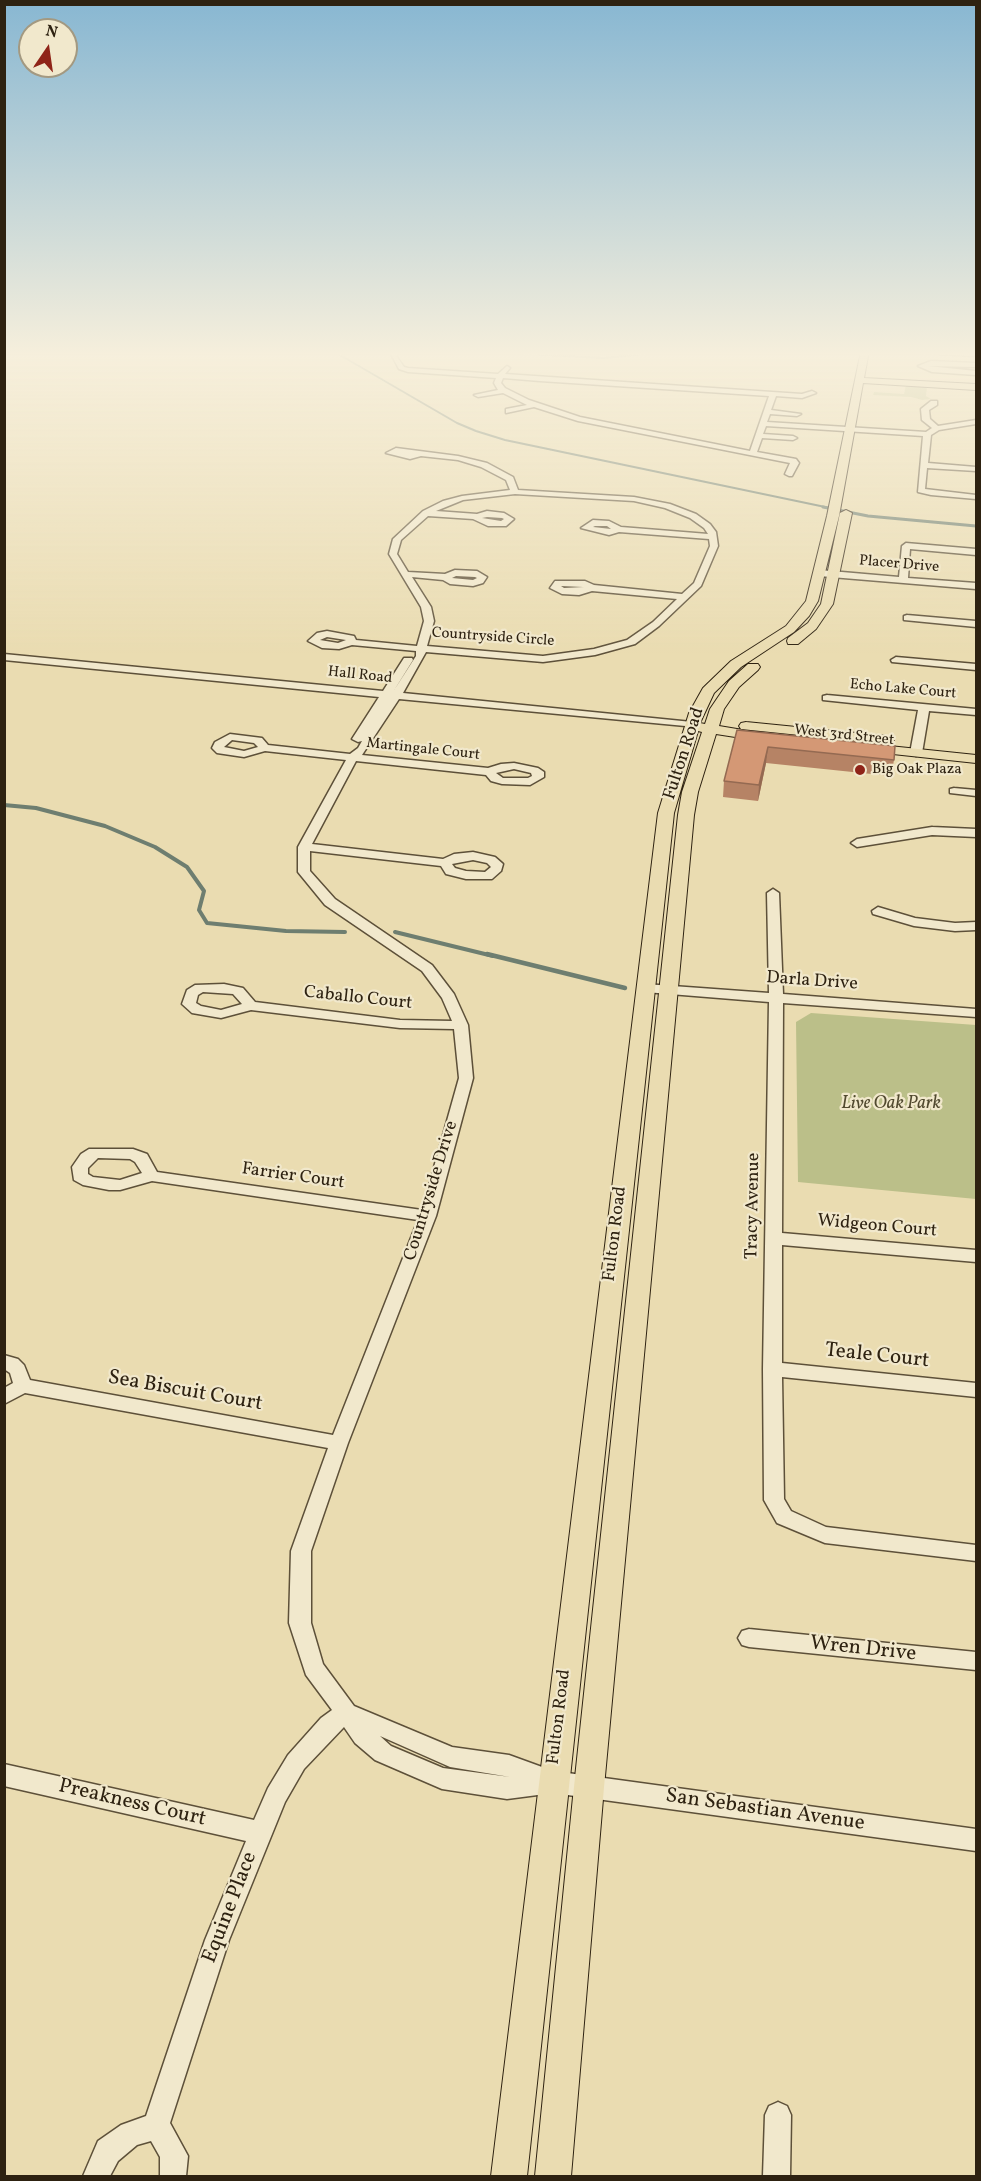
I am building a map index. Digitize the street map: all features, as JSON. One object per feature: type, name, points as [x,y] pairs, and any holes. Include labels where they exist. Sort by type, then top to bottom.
[{"type":"main road","name":"Fulton Road","points":[[705,726],[739,678],[796,639],[818,619],[830,597],[839,517],[837,499],[846,453]]},
{"type":"main road","name":"Fulton Road","points":[[509,2176],[553,1782],[657,989],[686,814],[705,726],[704,699],[720,678],[744,658],[785,633],[805,613],[814,596],[819,573],[839,517],[849,502]]},
{"type":"main road","name":"West 3rd Street","points":[[705,726],[731,734],[917,748],[976,749]]},
{"type":"main road","name":"West 3rd Street","points":[[917,748],[976,759]]},
{"type":"main road","name":"Fulton Road","points":[[553,2176],[589,1787],[657,989]]},
{"type":"street","points":[[728,461],[748,453],[793,461],[795,463],[789,474]]},
{"type":"street","points":[[925,453],[921,490],[931,494],[976,497]]},
{"type":"street","points":[[422,454],[458,458],[495,469],[510,478],[515,492]]},
{"type":"street","points":[[924,465],[976,469]]},
{"type":"street","name":"Countryside Circle","points":[[515,492],[634,500],[667,506],[693,516],[707,526],[714,546],[698,584],[640,637],[631,642],[595,652],[535,658],[421,649],[429,621],[426,607],[393,554],[394,545],[407,528],[426,513],[462,498],[515,492]]},
{"type":"street","points":[[426,513],[477,517]]},
{"type":"street","points":[[619,529],[712,537]]},
{"type":"street","points":[[903,580],[906,546],[976,552]]},
{"type":"street","name":"Placer Drive","points":[[819,573],[976,586]]},
{"type":"street","points":[[405,574],[446,576]]},
{"type":"street","points":[[592,588],[684,597]]},
{"type":"street","points":[[907,618],[976,624]]},
{"type":"street","points":[[351,642],[421,649]]},
{"type":"street","points":[[353,757],[351,750],[385,694],[412,654],[421,649]]},
{"type":"street","points":[[421,649],[421,656],[398,696],[362,750],[353,757],[304,847],[445,863]]},
{"type":"street","name":"Hall Road","points":[[4,657],[705,726]]},
{"type":"street","points":[[896,660],[976,666]]},
{"type":"street","name":"Echo Lake Court","points":[[827,698],[976,712]]},
{"type":"street","points":[[917,748],[924,707]]},
{"type":"street","name":"Martingale Court","points":[[266,748],[489,772]]},
{"type":"street","points":[[954,791],[976,794]]},
{"type":"street","points":[[857,843],[932,831],[976,833]]},
{"type":"street","name":"Countryside Drive","points":[[304,847],[304,872],[330,902],[427,968],[449,997],[461,1025],[466,1078],[428,1216],[339,1443],[301,1551],[300,1623],[314,1668],[363,1736],[383,1753],[446,1768],[507,1788],[553,1782]]},
{"type":"street","name":"Tracy Avenue","points":[[772,893],[776,998],[772,1369],[772,1490],[774,1500],[784,1517],[810,1530],[840,1538],[976,1553]]},
{"type":"street","points":[[878,911],[914,922],[955,927],[976,926]]},
{"type":"street","name":"Darla Drive","points":[[657,989],[976,1013]]},
{"type":"street","name":"Caballo Court","points":[[251,1006],[400,1024],[461,1025]]},
{"type":"street","name":"Farrier Court","points":[[152,1176],[428,1216]]},
{"type":"street","name":"Widgeon Court","points":[[773,1238],[976,1256]]},
{"type":"street","points":[[4,1362],[12,1364],[18,1370],[23,1386],[4,1397]]},
{"type":"street","name":"Teale Court","points":[[772,1369],[976,1390]]},
{"type":"street","name":"Sea Biscuit Court","points":[[23,1386],[339,1443]]},
{"type":"street","name":"Wren Drive","points":[[750,1638],[976,1661]]},
{"type":"street","name":"Equine Place","points":[[156,2126],[217,1940],[276,1796],[296,1762],[329,1725],[346,1713]]},
{"type":"street","name":"Preakness Court","points":[[4,1775],[260,1833]]},
{"type":"street","name":"San Sebastian Avenue","points":[[553,1782],[976,1840]]},
{"type":"street","points":[[776,2176],[778,2115]]},
{"type":"street","points":[[96,2176],[108,2151],[130,2134],[156,2126],[174,2156],[173,2176]]},
{"type":"green space","name":"Live Oak Park","points":[[811,1013],[976,1025],[976,1199],[798,1182],[796,1022]]},
{"type":"building","points":[[737,730],[895,746],[894,760],[768,747],[759,785],[724,781]]},
{"type":"waterway","points":[[566,453],[830,508]]},
{"type":"waterway","points":[[823,507],[868,516],[976,526]]},
{"type":"waterway","points":[[4,805],[36,808],[105,826],[155,847],[187,867],[204,891],[199,910],[207,923],[286,931],[345,932]]},
{"type":"waterway","points":[[395,932],[493,956]]},
{"type":"waterway","points":[[487,954],[625,988]]},
{"type":"place","name":"Big Oak Plaza","points":[[860,770]]}]
